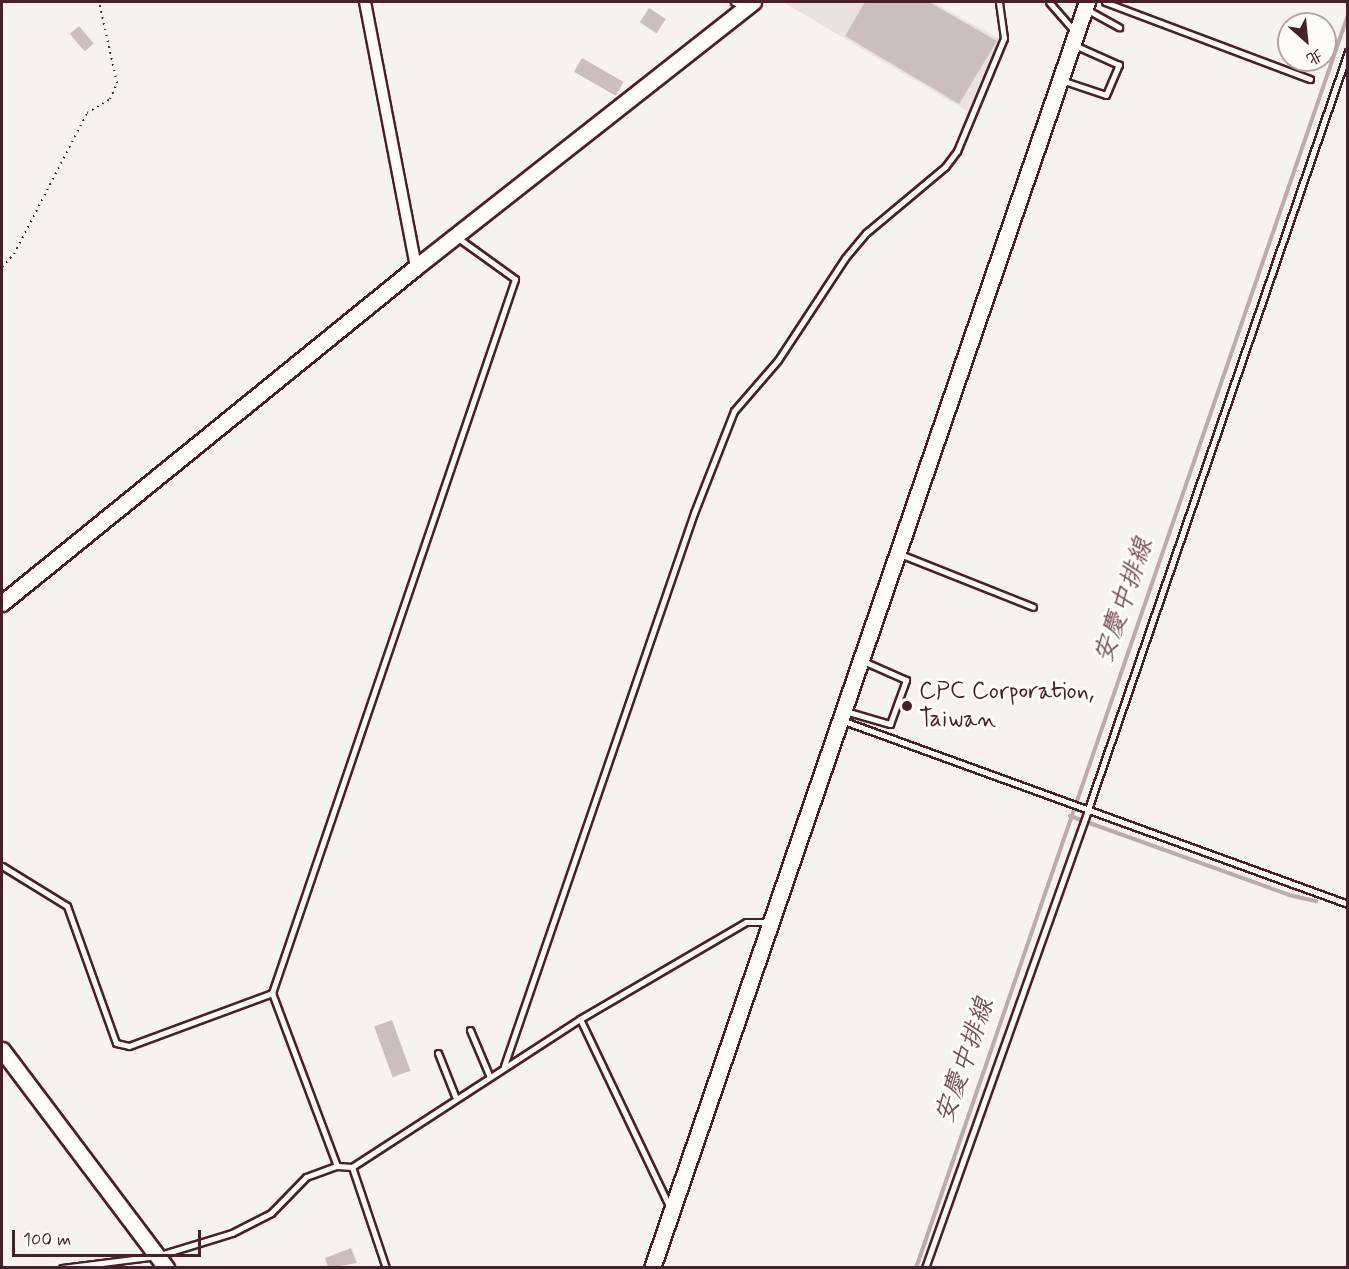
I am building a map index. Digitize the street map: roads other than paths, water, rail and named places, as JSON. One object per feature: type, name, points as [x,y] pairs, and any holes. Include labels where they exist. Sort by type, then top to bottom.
[{"type":"main road","points":[[2,603],[744,4]]},
{"type":"main road","points":[[652,1268],[1086,5]]},
{"type":"main road","points":[[2,1050],[161,1262]]},
{"type":"street","points":[[365,2],[416,267]]},
{"type":"lane","points":[[504,1065],[694,513],[734,411],[778,360],[844,258],[866,233],[945,167],[957,151],[1004,38],[999,2]]},
{"type":"lane","points":[[1049,2],[1074,38],[1119,65],[1106,95],[1059,80]]},
{"type":"lane","points":[[1105,2],[1310,79]]},
{"type":"lane","points":[[1086,5],[1119,27]]},
{"type":"lane","points":[[925,1268],[1087,812],[1347,52]]},
{"type":"lane","points":[[337,1166],[272,993],[515,279],[456,237]]},
{"type":"lane","points":[[898,553],[1033,607]]},
{"type":"lane","points":[[842,715],[890,724],[906,680],[861,660]]},
{"type":"lane","points":[[842,715],[1087,812],[1347,904]]},
{"type":"lane","points":[[2,866],[67,906],[116,1043],[129,1046],[272,993]]},
{"type":"lane","points":[[62,1268],[161,1262],[232,1233],[271,1214],[306,1177],[337,1166],[352,1167],[455,1096],[580,1019],[746,922],[769,922]]},
{"type":"lane","points":[[580,1019],[672,1212]]},
{"type":"lane","points":[[470,1030],[489,1076]]},
{"type":"lane","points":[[438,1053],[455,1096]]},
{"type":"lane","points":[[352,1167],[386,1268]]},
{"type":"waterway","name":"安慶中排線","points":[[916,1268],[1348,15]]},
{"type":"waterway","points":[[925,187],[944,170]]},
{"type":"waterway","points":[[686,544],[702,500]]},
{"type":"waterway","points":[[1070,816],[1289,895],[1316,901]]},
{"type":"place","name":"CPC Corporation, Taiwan","points":[[907,706]]}]
